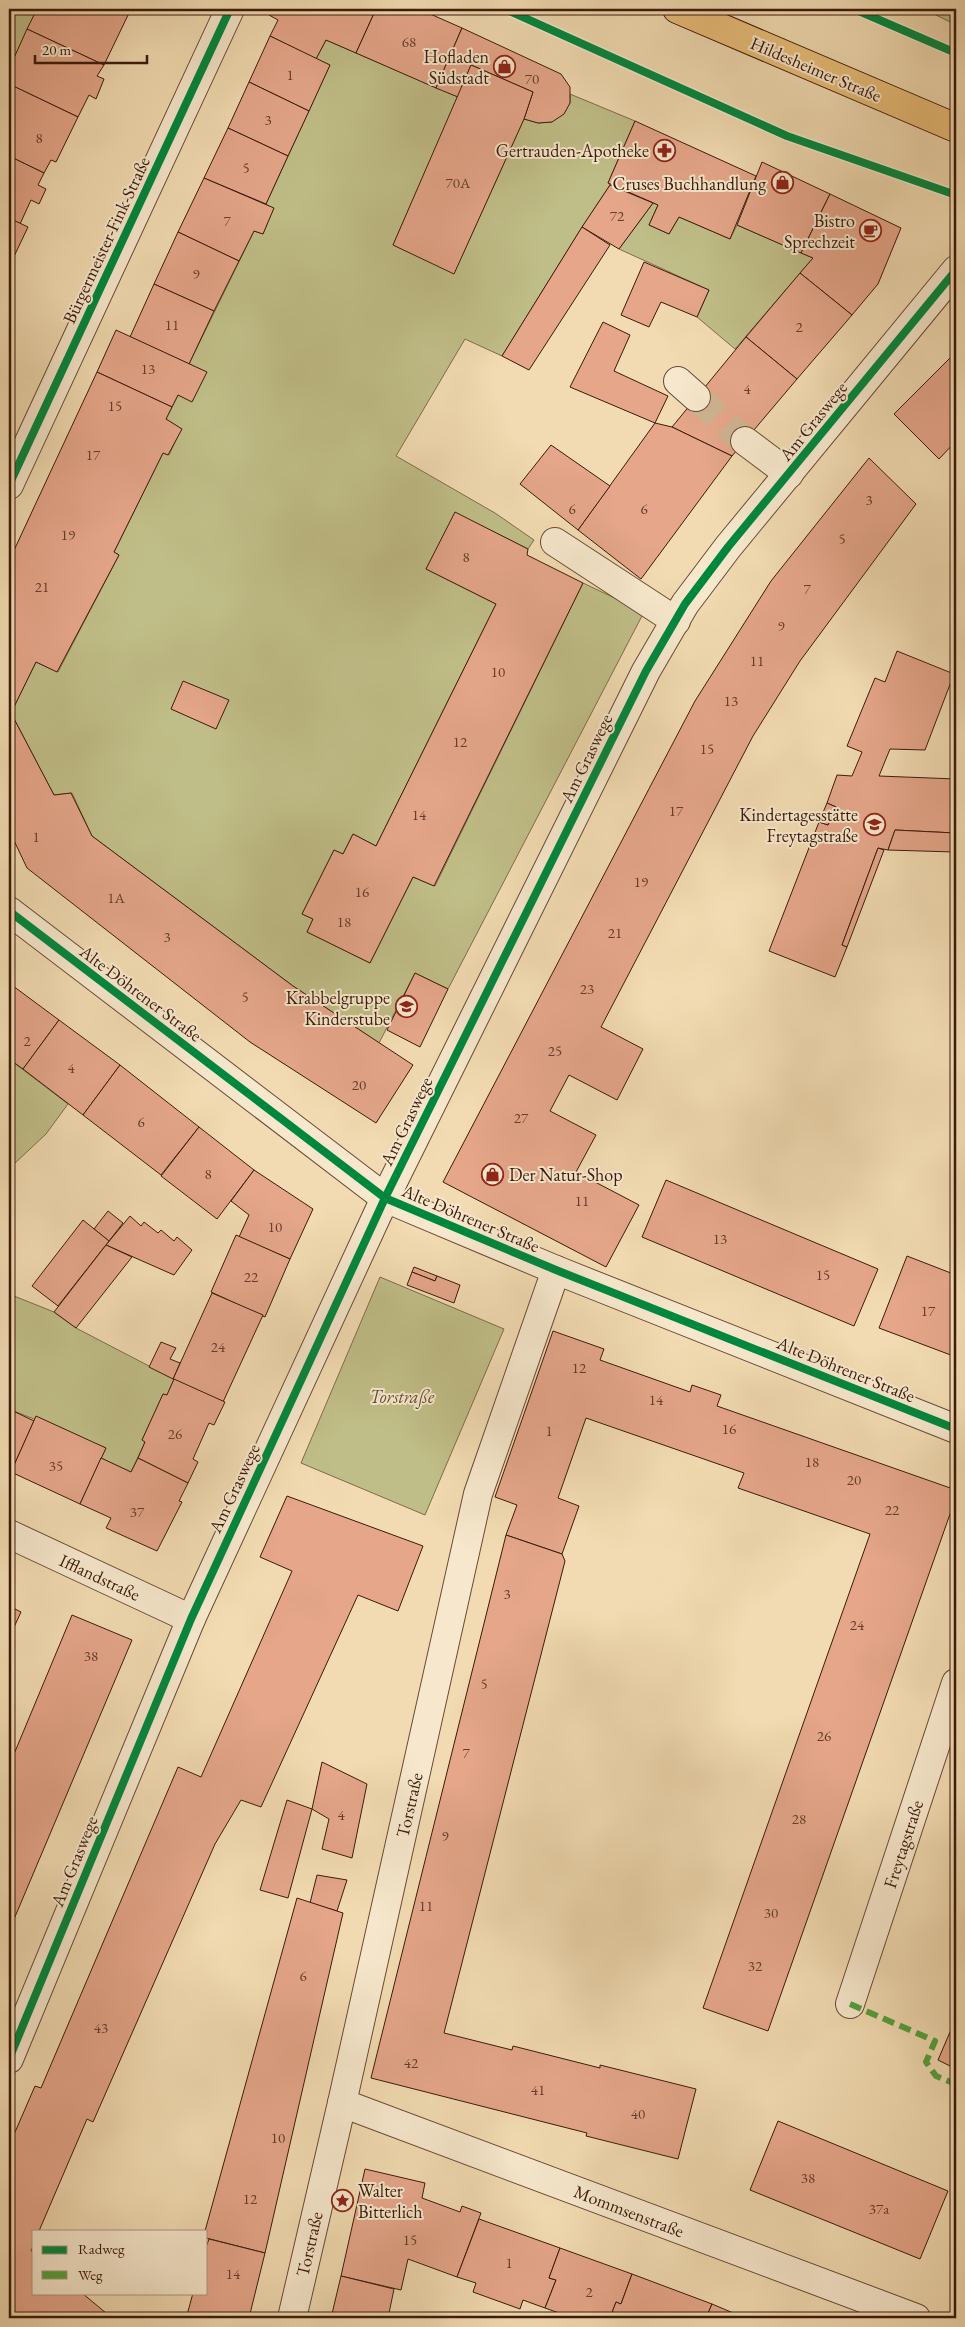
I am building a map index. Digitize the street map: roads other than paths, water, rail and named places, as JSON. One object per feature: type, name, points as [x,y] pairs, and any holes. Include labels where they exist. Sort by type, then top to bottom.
[{"type":"main road","name":"Hildesheimer Straße","points":[[677,9],[956,128]]},
{"type":"street","name":"Bürgermeister-Fink-Straße","points":[[9,484],[230,9]]},
{"type":"street","name":"Am Graswege","points":[[9,2059],[191,1619],[385,1198],[646,671],[686,604],[728,547],[956,270]]},
{"type":"street","points":[[744,441],[789,474]]},
{"type":"street","points":[[555,542],[676,620]]},
{"type":"street","name":"Alte Döhrener Straße","points":[[9,911],[385,1198],[556,1270],[956,1428]]},
{"type":"street","name":"Torstraße","points":[[292,2318],[478,1494],[556,1270]]},
{"type":"street","name":"Ifflandstraße","points":[[9,1534],[191,1619]]},
{"type":"street","name":"Freytagstraße","points":[[850,2004],[956,1683]]},
{"type":"street","name":"Mommsenstraße","points":[[342,2103],[916,2318]]},
{"type":"tunnel","points":[[696,397],[745,441]]},
{"type":"place","name":"Hofladen Südstadt","points":[[505,66]]},
{"type":"place","name":"Gertrauden-Apotheke","points":[[665,150]]},
{"type":"place","name":"Cruses Buchhandlung","points":[[782,183]]},
{"type":"place","name":"Bistro Sprechzeit","points":[[871,230]]},
{"type":"place","name":"Kindertagesstätte Freytagstraße","points":[[874,824]]},
{"type":"place","name":"Krabbelgruppe Kinderstube","points":[[406,1007]]},
{"type":"place","name":"Der Natur-Shop","points":[[493,1174]]},
{"type":"place","name":"Walter Bitterlich","points":[[342,2200]]}]
